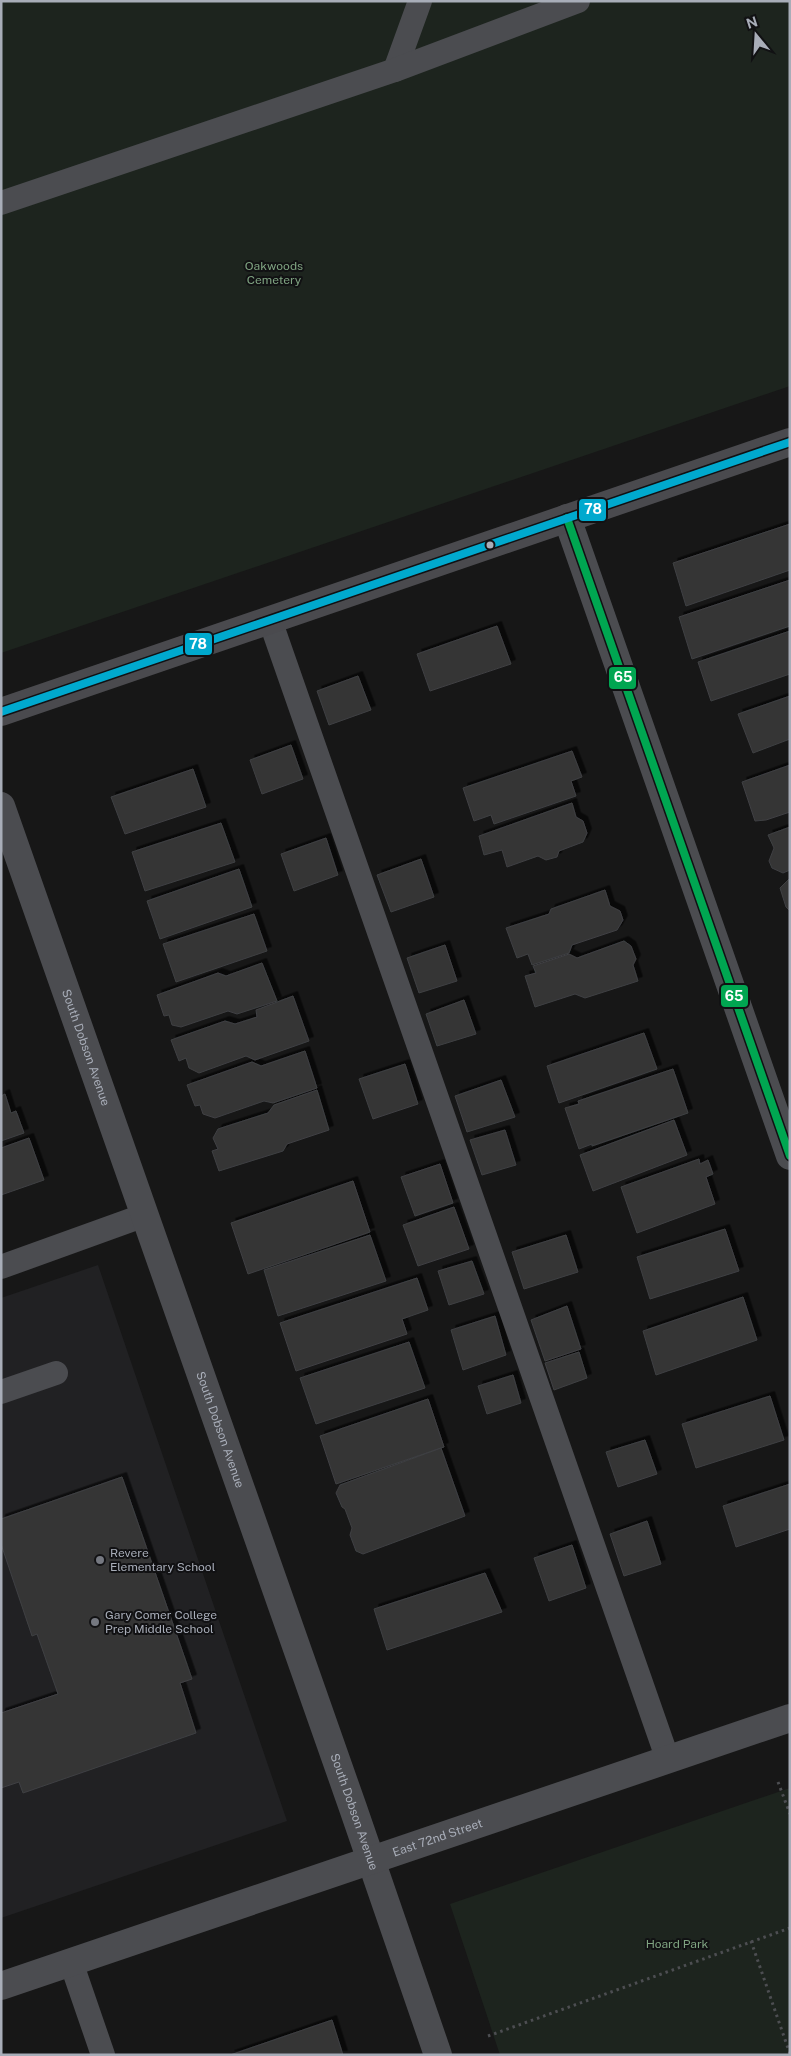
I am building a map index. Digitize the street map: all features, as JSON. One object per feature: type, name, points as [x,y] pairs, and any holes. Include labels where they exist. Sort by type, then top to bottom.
[{"type":"main road","points":[[1,712],[790,442]]},
{"type":"street","points":[[567,518],[790,1156]]},
{"type":"street","name":"South Dobson Avenue","points":[[1,806],[372,1860],[438,2055]]},
{"type":"street","name":"East 72nd Street","points":[[1,1986],[790,1718]]},
{"type":"lane","points":[[395,70],[420,1]]},
{"type":"lane","points":[[1,203],[395,70],[578,1]]},
{"type":"lane","points":[[270,620],[668,1760]]},
{"type":"lane","points":[[1,1267],[145,1214]]},
{"type":"lane","points":[[1,1392],[56,1373]]},
{"type":"lane","points":[[71,1962],[102,2055]]},
{"type":"path","points":[[778,1782],[790,1814]]},
{"type":"path","points":[[488,2036],[790,1928]]},
{"type":"path","points":[[751,1942],[790,2054]]},
{"type":"shaded area","name":"Revere Elementary School","points":[[98,1265],[287,1821],[1,1918],[1,1298]]},
{"type":"green space","name":"Oakwoods Cemetery","points":[[1,1],[790,1],[790,386],[1,653]]},
{"type":"green space","name":"Hoard Park","points":[[790,1788],[790,2055],[500,2055],[450,1904]]},
{"type":"building","points":[[790,524],[790,570],[686,606],[673,563]]},
{"type":"building","points":[[790,580],[790,626],[692,659],[679,617]]},
{"type":"building","points":[[497,626],[511,664],[430,691],[417,654]]},
{"type":"building","points":[[790,631],[790,674],[711,701],[698,662]]},
{"type":"building","points":[[358,676],[371,710],[329,725],[317,691]]},
{"type":"building","points":[[790,696],[790,739],[753,753],[738,714]]},
{"type":"building","points":[[291,745],[303,779],[262,794],[250,760]]},
{"type":"building","points":[[572,751],[582,777],[571,781],[576,796],[494,824],[491,815],[474,821],[463,788]]},
{"type":"building","points":[[790,765],[790,812],[766,820],[755,821],[742,782]]},
{"type":"building","points":[[193,769],[206,807],[125,834],[111,797]]},
{"type":"building","points":[[572,803],[576,817],[583,821],[587,833],[583,842],[559,851],[557,857],[546,860],[538,856],[507,867],[502,850],[484,855],[479,836]]},
{"type":"building","points":[[221,823],[235,862],[145,891],[132,852]]},
{"type":"building","points":[[790,827],[790,870],[783,873],[772,868],[769,861],[774,848],[768,835]]},
{"type":"building","points":[[326,838],[338,875],[294,891],[281,854]]},
{"type":"building","points":[[421,859],[434,897],[391,912],[377,875]]},
{"type":"building","points":[[239,869],[252,907],[160,939],[147,901]]},
{"type":"building","points":[[790,878],[790,911],[786,907],[780,888]]},
{"type":"building","points":[[605,890],[610,906],[620,911],[623,920],[617,930],[572,945],[569,953],[532,965],[528,954],[517,958],[506,928],[549,914],[551,909]]},
{"type":"building","points":[[254,914],[267,951],[176,982],[163,944]]},
{"type":"building","points":[[624,941],[631,946],[636,959],[633,965],[638,981],[585,998],[575,994],[535,1007],[525,976],[536,973],[533,966],[569,954],[577,958]]},
{"type":"building","points":[[445,945],[457,981],[419,993],[407,958]]},
{"type":"building","points":[[262,963],[277,1001],[237,1014],[228,1011],[181,1027],[172,1025],[169,1015],[164,1016],[157,995],[218,973],[226,976]]},
{"type":"building","points":[[293,996],[309,1041],[255,1060],[246,1056],[199,1073],[189,1068],[186,1058],[179,1061],[171,1040],[225,1021],[235,1024],[257,1017],[256,1010]]},
{"type":"building","points":[[464,1000],[476,1034],[437,1046],[426,1014]]},
{"type":"building","points":[[644,1033],[657,1069],[559,1103],[547,1066]]},
{"type":"building","points":[[305,1051],[317,1088],[273,1103],[264,1101],[215,1118],[203,1114],[200,1105],[195,1106],[187,1085],[252,1062],[261,1066]]},
{"type":"building","points":[[405,1064],[418,1104],[373,1119],[359,1079]]},
{"type":"building","points":[[673,1069],[688,1113],[579,1149],[565,1108],[579,1104],[578,1101]]},
{"type":"building","points":[[501,1080],[515,1117],[467,1132],[455,1096]]},
{"type":"building","points":[[317,1090],[329,1130],[287,1144],[283,1151],[219,1171],[212,1151],[218,1149],[213,1138],[218,1129],[268,1113],[274,1105]]},
{"type":"building","points":[[5,1094],[11,1113],[16,1111],[24,1133],[1,1141],[1,1096]]},
{"type":"building","points":[[674,1120],[687,1155],[593,1191],[580,1155]]},
{"type":"building","points":[[505,1130],[516,1165],[482,1175],[470,1140]]},
{"type":"building","points":[[29,1138],[44,1180],[1,1195],[1,1148]]},
{"type":"building","points":[[699,1159],[700,1164],[708,1160],[713,1174],[706,1177],[715,1204],[637,1233],[621,1187]]},
{"type":"building","points":[[440,1164],[453,1203],[415,1216],[401,1177]]},
{"type":"building","points":[[353,1181],[370,1232],[248,1274],[231,1223]]},
{"type":"building","points":[[454,1207],[469,1249],[418,1266],[403,1225]]},
{"type":"building","points":[[725,1229],[739,1271],[650,1299],[637,1257]]},
{"type":"building","points":[[370,1235],[386,1281],[278,1316],[264,1270]]},
{"type":"building","points":[[566,1235],[578,1272],[524,1289],[512,1252]]},
{"type":"building","points":[[472,1261],[484,1294],[449,1305],[438,1271]]},
{"type":"building","points":[[417,1278],[428,1310],[402,1319],[407,1334],[296,1371],[280,1323]]},
{"type":"building","points":[[743,1297],[757,1340],[656,1375],[643,1331]]},
{"type":"building","points":[[567,1306],[581,1349],[545,1361],[531,1320]]},
{"type":"building","points":[[495,1316],[506,1355],[463,1370],[451,1330]]},
{"type":"building","points":[[409,1342],[425,1388],[316,1424],[300,1378]]},
{"type":"building","points":[[579,1352],[587,1378],[554,1390],[545,1363]]},
{"type":"building","points":[[513,1375],[521,1403],[487,1414],[478,1386]]},
{"type":"building","points":[[770,1396],[784,1440],[696,1468],[682,1424]]},
{"type":"building","points":[[428,1399],[444,1447],[336,1484],[320,1436]]},
{"type":"building","points":[[645,1440],[657,1474],[618,1487],[606,1452]]},
{"type":"building","points":[[441,1448],[465,1516],[363,1554],[356,1551],[350,1535],[352,1528],[345,1509],[342,1507],[336,1493],[340,1485]]},
{"type":"building","points":[[122,1477],[192,1679],[180,1683],[196,1733],[23,1793],[19,1782],[1,1788],[1,1713],[58,1694],[37,1634],[32,1636],[1,1544],[1,1519]]},
{"type":"building","points":[[790,1484],[790,1529],[736,1547],[723,1506]]},
{"type":"building","points":[[647,1521],[661,1564],[624,1576],[610,1534]]},
{"type":"building","points":[[572,1545],[586,1588],[549,1601],[534,1558]]},
{"type":"building","points":[[485,1573],[502,1612],[387,1650],[374,1609]]},
{"type":"building","points":[[332,2020],[343,2055],[230,2055]]},
{"type":"transit line","name":"78","points":[[1,712],[790,442]]},
{"type":"transit line","name":"65","points":[[567,518],[790,1156]]},
{"type":"place","name":"Revere Elementary School","points":[[100,1560]]},
{"type":"place","name":"Gary Comer College Prep Middle School","points":[[95,1622]]}]
